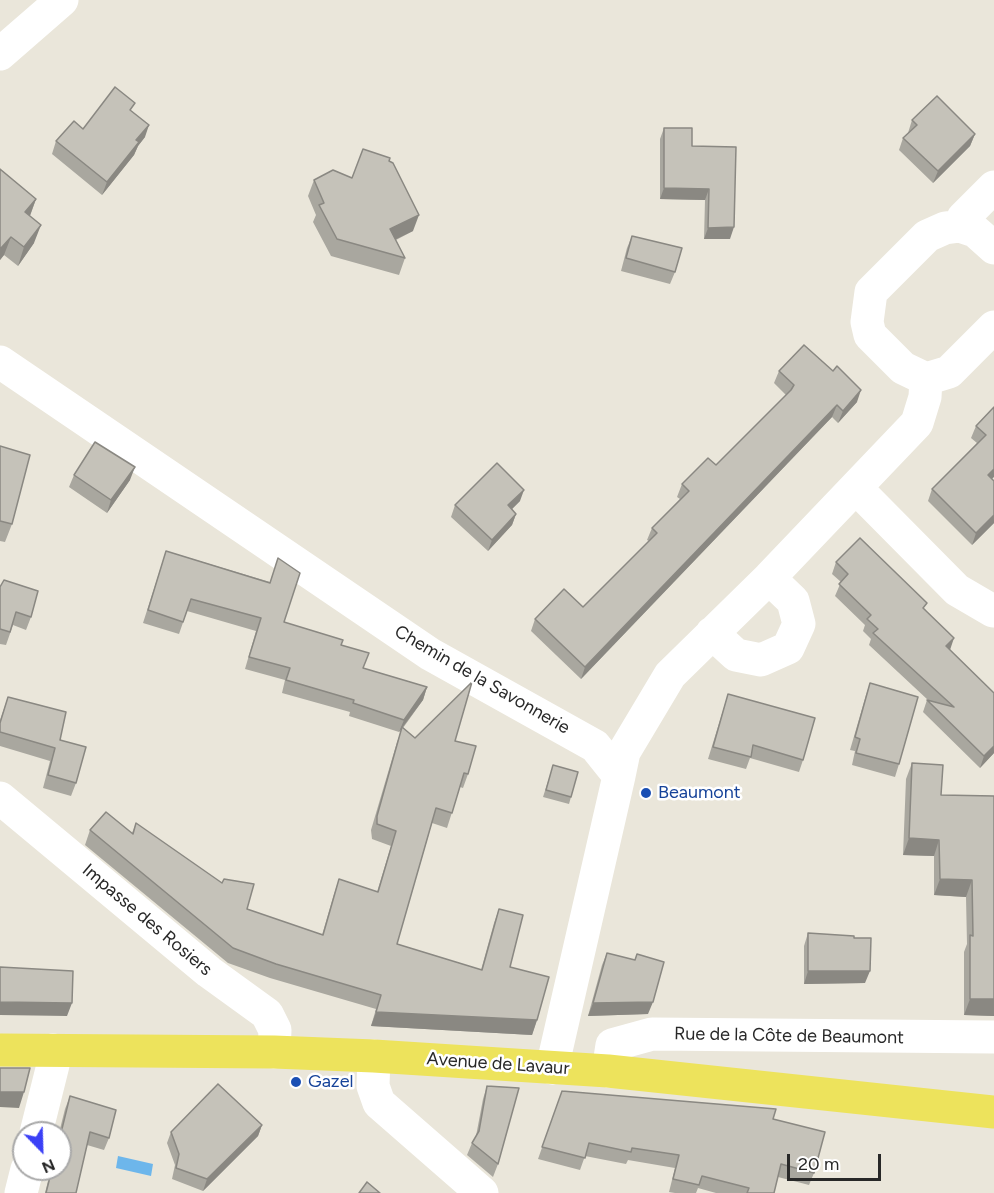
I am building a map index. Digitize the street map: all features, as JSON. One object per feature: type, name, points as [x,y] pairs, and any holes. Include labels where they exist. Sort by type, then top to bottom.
[{"type":"main road","name":"Avenue de Lavaur","points":[[0,1050],[274,1052],[374,1056],[608,1071],[994,1112]]},
{"type":"street","points":[[0,54],[62,0]]},
{"type":"street","points":[[960,226],[963,218],[994,187]]},
{"type":"street","points":[[994,248],[975,231],[960,226],[945,228],[927,236],[871,292],[867,322],[870,335],[903,368],[926,379],[949,372],[994,327]]},
{"type":"street","name":"Chemin de la Savonnerie","points":[[0,363],[430,654],[594,746],[619,776]]},
{"type":"street","points":[[552,1068],[624,752],[670,675],[857,489],[917,423],[925,397],[926,379]]},
{"type":"street","points":[[857,489],[957,590],[994,614]]},
{"type":"street","points":[[712,633],[736,655],[761,660],[788,648],[800,624],[793,601],[769,578]]},
{"type":"street","name":"Impasse des Rosiers","points":[[0,798],[209,972],[267,1014],[275,1030],[274,1052]]},
{"type":"street","name":"Rue de la Côte de Beaumont","points":[[608,1071],[612,1045],[652,1034],[994,1037]]},
{"type":"street","points":[[39,1121],[53,1065],[52,1050]]},
{"type":"street","points":[[374,1056],[373,1086],[379,1103],[482,1193]]},
{"type":"water","points":[[118,1156],[153,1164],[151,1176],[116,1168]]},
{"type":"building","points":[[115,87],[135,103],[130,110],[149,125],[136,140],[139,142],[107,182],[56,141],[74,121],[83,129]]},
{"type":"building","points":[[937,96],[975,134],[938,171],[903,138],[917,125],[912,120]]},
{"type":"building","points":[[664,128],[692,128],[692,146],[736,147],[734,227],[708,228],[709,189],[664,188]]},
{"type":"building","points":[[363,149],[390,158],[389,161],[393,163],[419,215],[390,229],[405,258],[337,239],[319,205],[324,203],[314,180],[333,170],[352,178]]},
{"type":"building","points":[[0,169],[36,199],[25,212],[41,225],[24,247],[11,237],[0,249]]},
{"type":"building","points":[[632,236],[682,248],[675,272],[626,258]]},
{"type":"building","points":[[804,345],[833,371],[837,366],[861,390],[843,411],[837,405],[585,667],[535,619],[564,589],[583,607],[657,533],[652,528],[689,491],[682,484],[708,458],[716,465],[791,390],[794,385],[779,371]]},
{"type":"building","points":[[994,407],[994,469],[988,475],[994,481],[994,515],[976,533],[932,489],[986,435],[976,426]]},
{"type":"building","points":[[95,442],[135,467],[111,500],[74,475]]},
{"type":"building","points":[[0,446],[30,455],[12,524],[0,521]]},
{"type":"building","points":[[497,463],[524,490],[508,505],[516,514],[492,540],[455,505]]},
{"type":"building","points":[[860,538],[927,603],[923,608],[954,638],[946,646],[994,693],[994,746],[984,756],[927,700],[954,707],[873,633],[878,629],[867,619],[871,615],[839,584],[848,574],[836,562]]},
{"type":"building","points":[[166,551],[270,583],[278,558],[300,573],[284,622],[343,640],[341,645],[369,653],[363,668],[427,687],[404,720],[353,703],[354,700],[286,680],[290,668],[249,657],[261,618],[191,599],[183,622],[148,610]]},
{"type":"building","points":[[4,580],[38,591],[31,617],[16,612],[10,632],[0,629],[0,587]]},
{"type":"building","points":[[472,682],[455,741],[476,746],[468,774],[464,773],[452,813],[436,808],[397,944],[482,970],[499,909],[523,915],[510,967],[549,977],[537,1020],[376,1012],[381,995],[276,964],[233,948],[90,830],[106,812],[133,834],[136,823],[222,883],[224,879],[254,884],[247,909],[323,935],[339,879],[378,892],[396,831],[377,824],[377,816],[402,727],[415,738]]},
{"type":"building","points":[[870,683],[918,697],[899,764],[856,753],[860,739],[855,737]]},
{"type":"building","points":[[728,694],[815,718],[803,760],[753,745],[751,757],[713,747]]},
{"type":"building","points":[[8,697],[66,712],[60,740],[86,747],[76,783],[48,775],[55,748],[0,732],[0,723]]},
{"type":"building","points":[[912,763],[943,765],[941,795],[994,796],[994,999],[970,999],[970,935],[973,936],[972,880],[940,879],[939,840],[909,838]]},
{"type":"building","points":[[553,765],[578,772],[571,797],[546,790]]},
{"type":"building","points":[[808,933],[871,938],[870,971],[808,971]]},
{"type":"building","points":[[607,953],[635,960],[637,954],[664,962],[653,1002],[593,1003]]},
{"type":"building","points":[[0,967],[73,971],[72,1003],[0,1002]]},
{"type":"building","points":[[0,1068],[30,1068],[24,1092],[0,1092]]},
{"type":"building","points":[[218,1084],[262,1125],[207,1179],[176,1168],[179,1154],[171,1132]]},
{"type":"building","points":[[487,1086],[519,1088],[498,1164],[472,1143],[479,1131]]},
{"type":"building","points":[[562,1091],[776,1109],[773,1119],[825,1132],[814,1173],[781,1164],[774,1193],[747,1193],[749,1188],[702,1176],[699,1185],[673,1179],[679,1155],[632,1148],[631,1152],[589,1143],[585,1158],[542,1147]]},
{"type":"building","points":[[70,1096],[116,1110],[109,1138],[90,1132],[76,1193],[46,1193],[49,1181],[72,1181],[72,1121],[64,1121]]},
{"type":"building","points":[[367,1182],[380,1193],[359,1193]]},
{"type":"place","name":"Beaumont","points":[[646,793]]},
{"type":"place","name":"Gazel","points":[[296,1082]]}]
